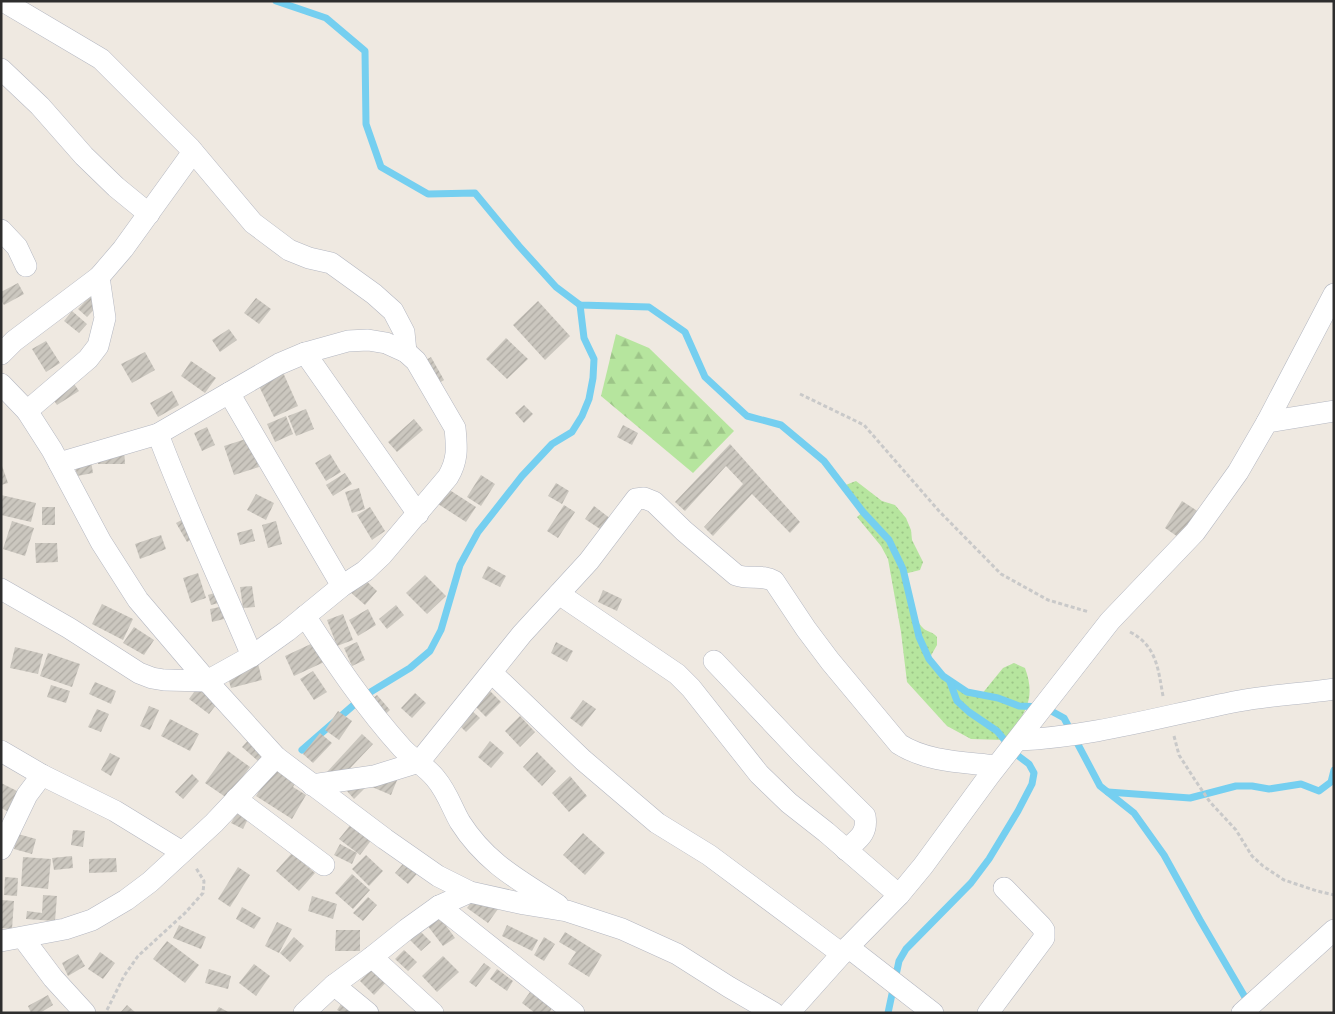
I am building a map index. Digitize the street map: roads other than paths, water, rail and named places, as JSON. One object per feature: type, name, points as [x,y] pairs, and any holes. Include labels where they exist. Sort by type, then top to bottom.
[{"type":"street","points":[[3,1],[101,59],[194,152],[253,223],[289,250],[331,264],[374,294],[393,311],[404,332],[406,352]]},
{"type":"street","points":[[1,69],[40,106],[84,156],[149,214]]},
{"type":"street","points":[[1,354],[14,341],[99,277],[123,249],[194,152]]},
{"type":"street","points":[[1,230],[17,248],[26,266]]},
{"type":"street","points":[[27,411],[88,359],[98,346],[105,318],[99,277]]},
{"type":"street","points":[[789,1013],[924,866],[996,766],[1110,621],[1195,532],[1238,472],[1267,422],[1334,294]]},
{"type":"street","points":[[1,589],[69,628],[139,673],[164,680],[207,682],[252,656],[287,631],[342,586],[365,571],[382,555],[448,477],[454,466],[456,440],[455,428],[416,361],[406,352],[386,343],[368,340],[348,341],[305,353],[279,364],[158,434],[59,463]]},
{"type":"street","points":[[305,353],[418,514]]},
{"type":"street","points":[[1,384],[27,411],[59,463],[101,542],[138,600],[207,682],[276,757],[385,839],[438,876],[470,892],[567,911],[622,929],[677,954],[774,1013]]},
{"type":"street","points":[[229,393],[342,586]]},
{"type":"street","points":[[1267,422],[1334,411]]},
{"type":"street","points":[[158,434],[180,493],[218,575],[252,656]]},
{"type":"street","points":[[312,785],[374,776],[418,762],[522,634],[589,561],[636,499],[648,498],[736,575],[744,578],[768,577],[774,581],[830,662],[899,744],[910,751],[924,755],[996,766]]},
{"type":"street","points":[[559,594],[677,674],[691,688],[759,774],[790,803],[899,895]]},
{"type":"street","points":[[305,616],[364,704],[404,750],[435,777],[444,790],[460,822],[482,850],[504,871],[567,911]]},
{"type":"street","points":[[714,661],[802,754],[865,816],[867,825],[864,833],[846,850]]},
{"type":"street","points":[[492,673],[582,760],[657,822],[709,855],[933,1013]]},
{"type":"street","points":[[1018,740],[1050,739],[1168,718],[1241,700],[1334,689]]},
{"type":"street","points":[[1,751],[42,775],[115,810],[182,852]]},
{"type":"street","points":[[1,941],[65,929],[92,920],[126,900],[150,882],[214,823],[276,757]]},
{"type":"street","points":[[4,836],[27,796],[42,775]]},
{"type":"street","points":[[236,800],[324,866]]},
{"type":"street","points":[[988,1013],[1044,938],[1044,930],[1041,926],[1004,888]]},
{"type":"street","points":[[304,1013],[334,985],[407,929],[439,906],[470,892]]},
{"type":"street","points":[[439,906],[574,1013]]},
{"type":"street","points":[[1242,1013],[1334,930]]},
{"type":"street","points":[[24,938],[53,978],[85,1013]]},
{"type":"street","points":[[372,957],[433,1013]]},
{"type":"street","points":[[334,985],[368,1013]]},
{"type":"waterway","points":[[276,1],[326,18],[365,51],[366,124],[381,167],[428,194],[475,193],[556,287],[580,305],[649,307],[685,332],[705,377],[747,416],[781,425],[824,461],[863,512],[889,540],[903,569],[919,637],[929,659],[943,676],[967,692],[998,698],[1019,706],[1044,707],[1064,718],[1100,786],[1134,813],[1164,855],[1249,1004]]},
{"type":"waterway","points":[[302,750],[364,696],[410,668],[430,651],[441,630],[460,565],[478,532],[522,476],[552,444],[572,432],[582,416],[589,399],[594,359],[584,338],[580,305]]},
{"type":"waterway","points":[[888,1013],[899,961],[906,949],[971,883],[989,859],[1032,784],[1034,773],[1029,764],[1017,755],[997,731],[969,712],[957,701],[950,682]]},
{"type":"waterway","points":[[1108,792],[1190,798],[1236,786],[1269,789],[1301,784],[1319,791],[1331,782],[1334,770]]}]
